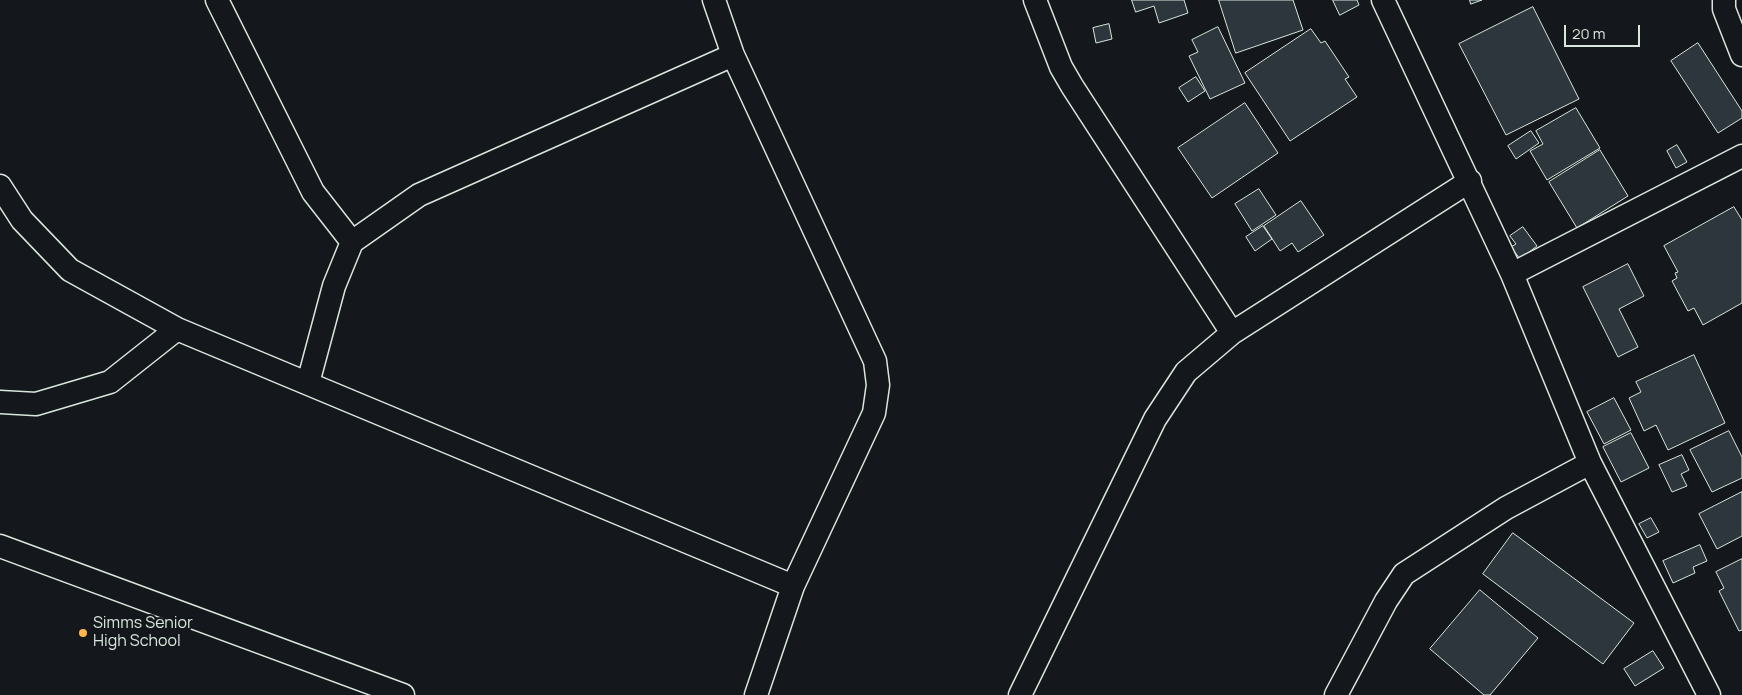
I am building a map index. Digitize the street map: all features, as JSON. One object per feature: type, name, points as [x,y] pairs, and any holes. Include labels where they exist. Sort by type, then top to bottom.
[{"type":"street","points":[[217,0],[313,192],[352,242]]},
{"type":"street","points":[[714,0],[732,55],[874,361],[878,385],[874,413],[793,586],[756,695]]},
{"type":"street","points":[[1036,0],[1061,67],[1072,86],[1232,333]]},
{"type":"street","points":[[1383,0],[1512,274],[1590,463],[1709,695]]},
{"type":"street","points":[[1724,0],[1724,9],[1742,56]]},
{"type":"street","points":[[308,383],[334,286],[352,242],[419,195],[732,55]]},
{"type":"street","points":[[1512,274],[1742,156]]},
{"type":"street","points":[[1020,695],[1155,419],[1186,372],[1232,333],[1470,182]]},
{"type":"street","points":[[0,186],[22,220],[70,270],[177,328],[793,586]]},
{"type":"street","points":[[0,402],[36,404],[110,382],[177,328]]},
{"type":"street","points":[[1336,695],[1386,600],[1404,574],[1506,508],[1590,463]]},
{"type":"street","points":[[0,546],[403,695]]},
{"type":"building","points":[[1132,0],[1184,0],[1188,13],[1159,23],[1154,6],[1136,12]]},
{"type":"building","points":[[1219,0],[1293,0],[1303,30],[1236,53]]},
{"type":"building","points":[[1333,0],[1357,0],[1359,5],[1340,15]]},
{"type":"building","points":[[1470,0],[1482,0],[1471,4]]},
{"type":"building","points":[[1533,7],[1579,99],[1506,135],[1459,44]]},
{"type":"building","points":[[1109,24],[1112,39],[1096,43],[1093,28]]},
{"type":"building","points":[[1218,27],[1245,83],[1210,99],[1189,56],[1198,52],[1192,40]]},
{"type":"building","points":[[1311,29],[1321,43],[1325,41],[1349,77],[1345,79],[1357,97],[1290,141],[1245,73]]},
{"type":"building","points":[[1698,43],[1742,111],[1742,118],[1718,133],[1671,61]]},
{"type":"building","points":[[1196,77],[1205,91],[1188,102],[1179,88]]},
{"type":"building","points":[[1245,103],[1278,153],[1212,198],[1178,148]]},
{"type":"building","points":[[1576,108],[1600,148],[1547,180],[1530,151],[1543,144],[1536,131]]},
{"type":"building","points":[[1531,131],[1539,143],[1516,159],[1508,146]]},
{"type":"building","points":[[1677,145],[1687,162],[1676,168],[1667,151]]},
{"type":"building","points":[[1600,150],[1628,196],[1577,228],[1549,182]]},
{"type":"building","points":[[1259,189],[1276,215],[1252,231],[1235,204]]},
{"type":"building","points":[[1301,201],[1324,235],[1298,252],[1292,243],[1280,251],[1264,226]]},
{"type":"building","points":[[1734,207],[1742,220],[1742,303],[1703,325],[1694,308],[1688,311],[1672,281],[1677,278],[1675,273],[1678,272],[1664,246]]},
{"type":"building","points":[[1263,226],[1272,239],[1255,251],[1246,237]]},
{"type":"building","points":[[1523,227],[1537,246],[1520,259],[1511,247],[1516,244],[1510,236]]},
{"type":"building","points":[[1628,264],[1644,296],[1619,309],[1638,347],[1618,357],[1583,287]]},
{"type":"building","points":[[1694,355],[1725,423],[1668,450],[1656,425],[1644,431],[1629,398],[1641,392],[1636,382]]},
{"type":"building","points":[[1614,398],[1631,430],[1604,444],[1587,412]]},
{"type":"building","points":[[1729,431],[1742,457],[1742,478],[1712,492],[1690,450]]},
{"type":"building","points":[[1631,433],[1649,468],[1621,482],[1603,447]]},
{"type":"building","points":[[1682,455],[1689,470],[1681,474],[1687,486],[1672,492],[1659,465]]},
{"type":"building","points":[[1742,492],[1742,536],[1717,549],[1699,514]]},
{"type":"building","points":[[1651,518],[1659,532],[1647,538],[1639,524]]},
{"type":"building","points":[[1513,533],[1634,623],[1603,664],[1483,574]]},
{"type":"building","points":[[1700,545],[1707,561],[1693,567],[1695,573],[1673,583],[1663,561]]},
{"type":"building","points":[[1742,559],[1742,630],[1739,631],[1719,591],[1724,588],[1716,572]]},
{"type":"building","points":[[1480,590],[1538,638],[1490,695],[1484,695],[1430,649]]},
{"type":"building","points":[[1653,651],[1664,668],[1635,686],[1624,669]]},
{"type":"place","name":"Simms Senior High School","points":[[83,633]]}]
